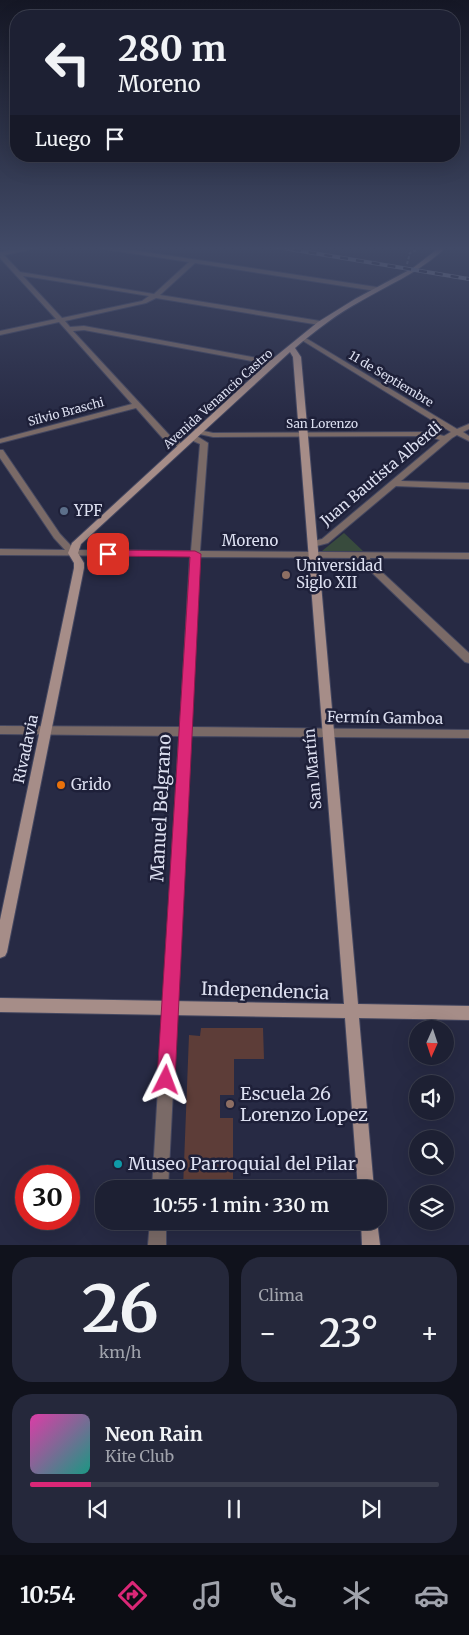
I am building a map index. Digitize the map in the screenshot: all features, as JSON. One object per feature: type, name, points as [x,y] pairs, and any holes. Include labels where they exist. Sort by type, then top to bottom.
[{"type":"street","points":[[48,305],[169,440],[182,446]]},
{"type":"street","points":[[0,334],[130,305]]},
{"type":"street","points":[[215,305],[320,323]]},
{"type":"street","name":"Avenida Venancio Castro","points":[[74,553],[80,540],[273,363],[320,323],[349,305]]},
{"type":"street","points":[[70,329],[84,328],[273,363]]},
{"type":"street","name":"11 de Septiembre","points":[[302,338],[465,434]]},
{"type":"street","name":"San Martín","points":[[291,348],[297,357],[365,1180]]},
{"type":"street","name":"Silvio Braschi","points":[[0,441],[138,405]]},
{"type":"street","name":"Juan Bautista Alberdi","points":[[313,550],[446,439],[465,434],[469,426]]},
{"type":"street","name":"San Lorenzo","points":[[195,434],[303,436],[428,434],[446,439]]},
{"type":"street","name":"Manuel Belgrano","points":[[160,1180],[195,554],[204,444],[195,434]]},
{"type":"street","points":[[0,452],[57,536],[74,553]]},
{"type":"street","points":[[393,483],[469,486]]},
{"type":"street","name":"Moreno","points":[[0,552],[195,554],[313,550],[364,555],[469,556]]},
{"type":"street","name":"Rivadavia","points":[[0,952],[80,563],[74,553]]},
{"type":"street","points":[[364,555],[367,563],[469,659]]},
{"type":"street","name":"Fermín Gamboa","points":[[0,730],[469,734]]},
{"type":"street","name":"Independencia","points":[[0,1005],[469,1013]]},
{"type":"street","points":[[157,1245],[158,1230]]},
{"type":"street","points":[[370,1230],[371,1245]]},
{"type":"green space","points":[[344,533],[363,551],[322,551]]},
{"type":"building","points":[[201,1028],[263,1028],[264,1059],[234,1059],[234,1095],[220,1095],[220,1118],[233,1118],[233,1179],[266,1180],[183,1180],[189,1035],[200,1036]]},
{"type":"place","name":"YPF","points":[[64,511]]},
{"type":"place","name":"Universidad Siglo XII","points":[[286,575]]},
{"type":"place","name":"Grido","points":[[61,785]]},
{"type":"place","name":"Escuela 26 Lorenzo Lopez","points":[[230,1104]]},
{"type":"place","name":"Museo Parroquial del Pilar","points":[[118,1164]]},
{"type":"route","points":[[108,554],[195,554],[166,1080]]}]
